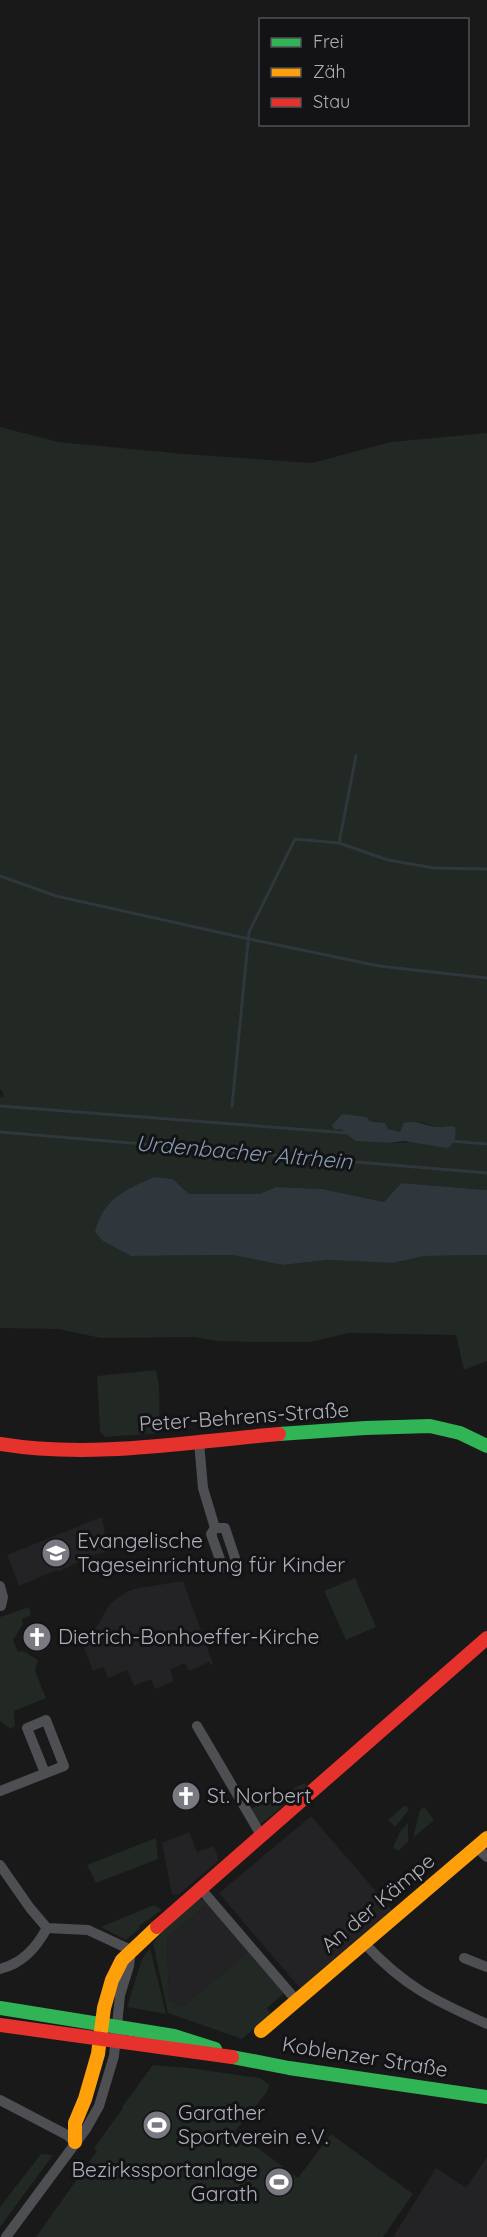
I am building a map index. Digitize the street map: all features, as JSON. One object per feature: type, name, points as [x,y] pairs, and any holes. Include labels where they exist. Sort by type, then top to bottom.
[{"type":"street","name":"Peter-Behrens-Straße","points":[[0,1444],[22,1449],[78,1450],[293,1433],[430,1426],[468,1435],[487,1446]]},
{"type":"street","points":[[200,1442],[203,1488],[215,1528]]},
{"type":"street","points":[[0,1586],[3,1597],[1,1606]]},
{"type":"street","points":[[75,2142],[75,2123],[85,2099],[101,2039],[112,1980],[122,1960],[487,1638]]},
{"type":"street","points":[[0,1791],[64,1766],[46,1720],[27,1728],[45,1773]]},
{"type":"street","points":[[197,1726],[261,1835]]},
{"type":"street","name":"An der Kämpe","points":[[261,2031],[487,1838]]},
{"type":"street","points":[[476,1848],[487,1857]]},
{"type":"street","points":[[0,1865],[47,1928],[88,1930],[131,1950]]},
{"type":"street","points":[[201,1888],[296,2000]]},
{"type":"street","points":[[0,1969],[30,1954],[47,1928]]},
{"type":"street","points":[[364,1943],[381,1962],[416,1990],[487,2024]]},
{"type":"street","points":[[6,2237],[86,2129],[99,2106],[114,2056],[120,1995],[129,1966],[131,1950]]},
{"type":"street","points":[[464,1958],[487,1967]]},
{"type":"street","name":"Koblenzer Straße","points":[[0,2008],[174,2036],[237,2058]]},
{"type":"street","name":"Koblenzer Straße","points":[[0,2025],[237,2058],[289,2068],[487,2097]]},
{"type":"street","points":[[0,2100],[67,2135],[75,2142]]},
{"type":"shaded area","points":[[0,427],[58,442],[312,463],[391,442],[487,433],[487,1190],[401,1183],[384,1202],[323,1189],[276,1187],[259,1194],[189,1194],[173,1179],[131,1256],[233,1255],[283,1265],[328,1260],[393,1263],[425,1256],[487,1255],[487,1361],[464,1370],[456,1335],[349,1333],[310,1342],[256,1342],[217,1341],[194,1337],[101,1338],[58,1329],[0,1328],[0,1096],[2,1098],[4,1094],[0,1089]],"holes":[[[342,1114],[376,1121],[388,1129],[401,1132],[404,1127],[420,1122],[440,1128],[413,1142],[390,1143],[355,1141],[341,1129],[332,1125]]]},
{"type":"shaded area","points":[[342,1114],[367,1117],[369,1121],[385,1123],[388,1129],[400,1132],[404,1123],[409,1122],[435,1127],[453,1126],[455,1127],[454,1142],[447,1148],[404,1141],[390,1143],[355,1141],[341,1129],[334,1129],[332,1125]]},
{"type":"shaded area","points":[[154,1177],[173,1179],[189,1194],[259,1194],[276,1187],[323,1189],[384,1202],[401,1183],[487,1190],[487,1255],[425,1256],[393,1263],[328,1260],[283,1265],[233,1255],[131,1256],[103,1241],[95,1232],[104,1211],[117,1197]]},
{"type":"shaded area","points":[[156,1370],[159,1387],[160,1433],[105,1437],[100,1431],[97,1376]]},
{"type":"shaded area","name":"Evangelische Tageseinrichtung für Kinder","points":[[102,1517],[108,1551],[19,1586],[7,1555]]},
{"type":"shaded area","points":[[355,1578],[376,1627],[346,1640],[324,1591]]},
{"type":"shaded area","points":[[183,1581],[213,1664],[209,1662],[189,1671],[185,1663],[170,1670],[174,1681],[155,1689],[151,1679],[134,1686],[127,1670],[108,1678],[103,1667],[93,1671],[84,1648],[110,1604],[121,1595],[134,1589]]},
{"type":"shaded area","points":[[29,1607],[31,1615],[22,1619],[23,1624],[13,1640],[18,1652],[23,1651],[38,1660],[35,1671],[46,1698],[14,1711],[15,1726],[11,1729],[0,1721],[0,1617]]},
{"type":"shaded area","points":[[305,1783],[306,1787],[260,1824],[248,1810]]},
{"type":"shaded area","points":[[404,1806],[409,1810],[395,1827],[388,1820]]},
{"type":"shaded area","points":[[424,1807],[434,1820],[413,1838],[420,1810]]},
{"type":"shaded area","points":[[311,1816],[392,1910],[300,1988],[219,1893]]},
{"type":"shaded area","points":[[408,1823],[408,1842],[398,1851],[393,1847],[401,1830]]},
{"type":"shaded area","points":[[189,1832],[197,1852],[214,1846],[219,1860],[178,1895],[172,1894],[162,1843]]},
{"type":"shaded area","points":[[156,1838],[158,1859],[96,1883],[87,1865]]},
{"type":"shaded area","points":[[199,1898],[208,1903],[167,1938],[169,2000],[184,2006],[249,1951],[284,1993],[267,2008],[271,2014],[242,2039],[168,2013],[153,1943]]},
{"type":"shaded area","points":[[208,1903],[249,1951],[184,2006],[169,2000],[167,1938]]},
{"type":"shaded area","points":[[154,1905],[162,1910],[139,1926],[140,1928],[126,1940],[101,1927]]},
{"type":"shaded area","points":[[150,1948],[166,2014],[127,2007],[142,1959]]},
{"type":"shaded area","name":"Bezirkssportanlage Garath","points":[[153,2065],[260,2078],[269,2085],[267,2092],[235,2131],[298,2178],[331,2134],[413,2194],[383,2237],[36,2237],[97,2151],[94,2148]]},
{"type":"shaded area","points":[[41,2154],[53,2155],[0,2227],[0,2207]]},
{"type":"shaded area","points":[[487,2157],[487,2237],[393,2237],[436,2168],[466,2188]]},
{"type":"waterway","points":[[356,756],[339,843],[388,860],[434,868],[487,869]]},
{"type":"waterway","points":[[232,1106],[249,932],[295,839],[339,843]]},
{"type":"waterway","points":[[0,876],[56,896],[249,939],[379,966],[487,978]]},
{"type":"waterway","points":[[0,1106],[348,1133]]},
{"type":"waterway","name":"Urdenbacher Altrhein","points":[[0,1132],[487,1173]]},
{"type":"waterway","points":[[450,1141],[487,1144]]},
{"type":"traffic: fast","points":[[279,1434],[430,1426],[460,1433],[487,1446]]},
{"type":"traffic: fast","points":[[0,2008],[174,2036],[215,2049]]},
{"type":"traffic: fast","points":[[232,2057],[289,2068],[487,2097]]},
{"type":"traffic: slow","points":[[261,2031],[487,1838]]},
{"type":"traffic: slow","points":[[75,2142],[75,2123],[85,2099],[98,2054],[104,2008],[112,1980],[122,1960],[157,1927]]},
{"type":"traffic: jam","points":[[0,1444],[69,1450],[104,1450],[279,1434]]},
{"type":"traffic: jam","points":[[157,1927],[487,1638]]},
{"type":"traffic: jam","points":[[0,2025],[232,2057]]},
{"type":"place","name":"Evangelische Tageseinrichtung für Kinder","points":[[56,1553]]},
{"type":"place","name":"Dietrich-Bonhoeffer-Kirche","points":[[37,1637]]},
{"type":"place","name":"St. Norbert","points":[[186,1796]]},
{"type":"place","name":"Garather Sportverein e.V.","points":[[157,2125]]},
{"type":"place","name":"Bezirkssportanlage Garath","points":[[279,2182]]}]
